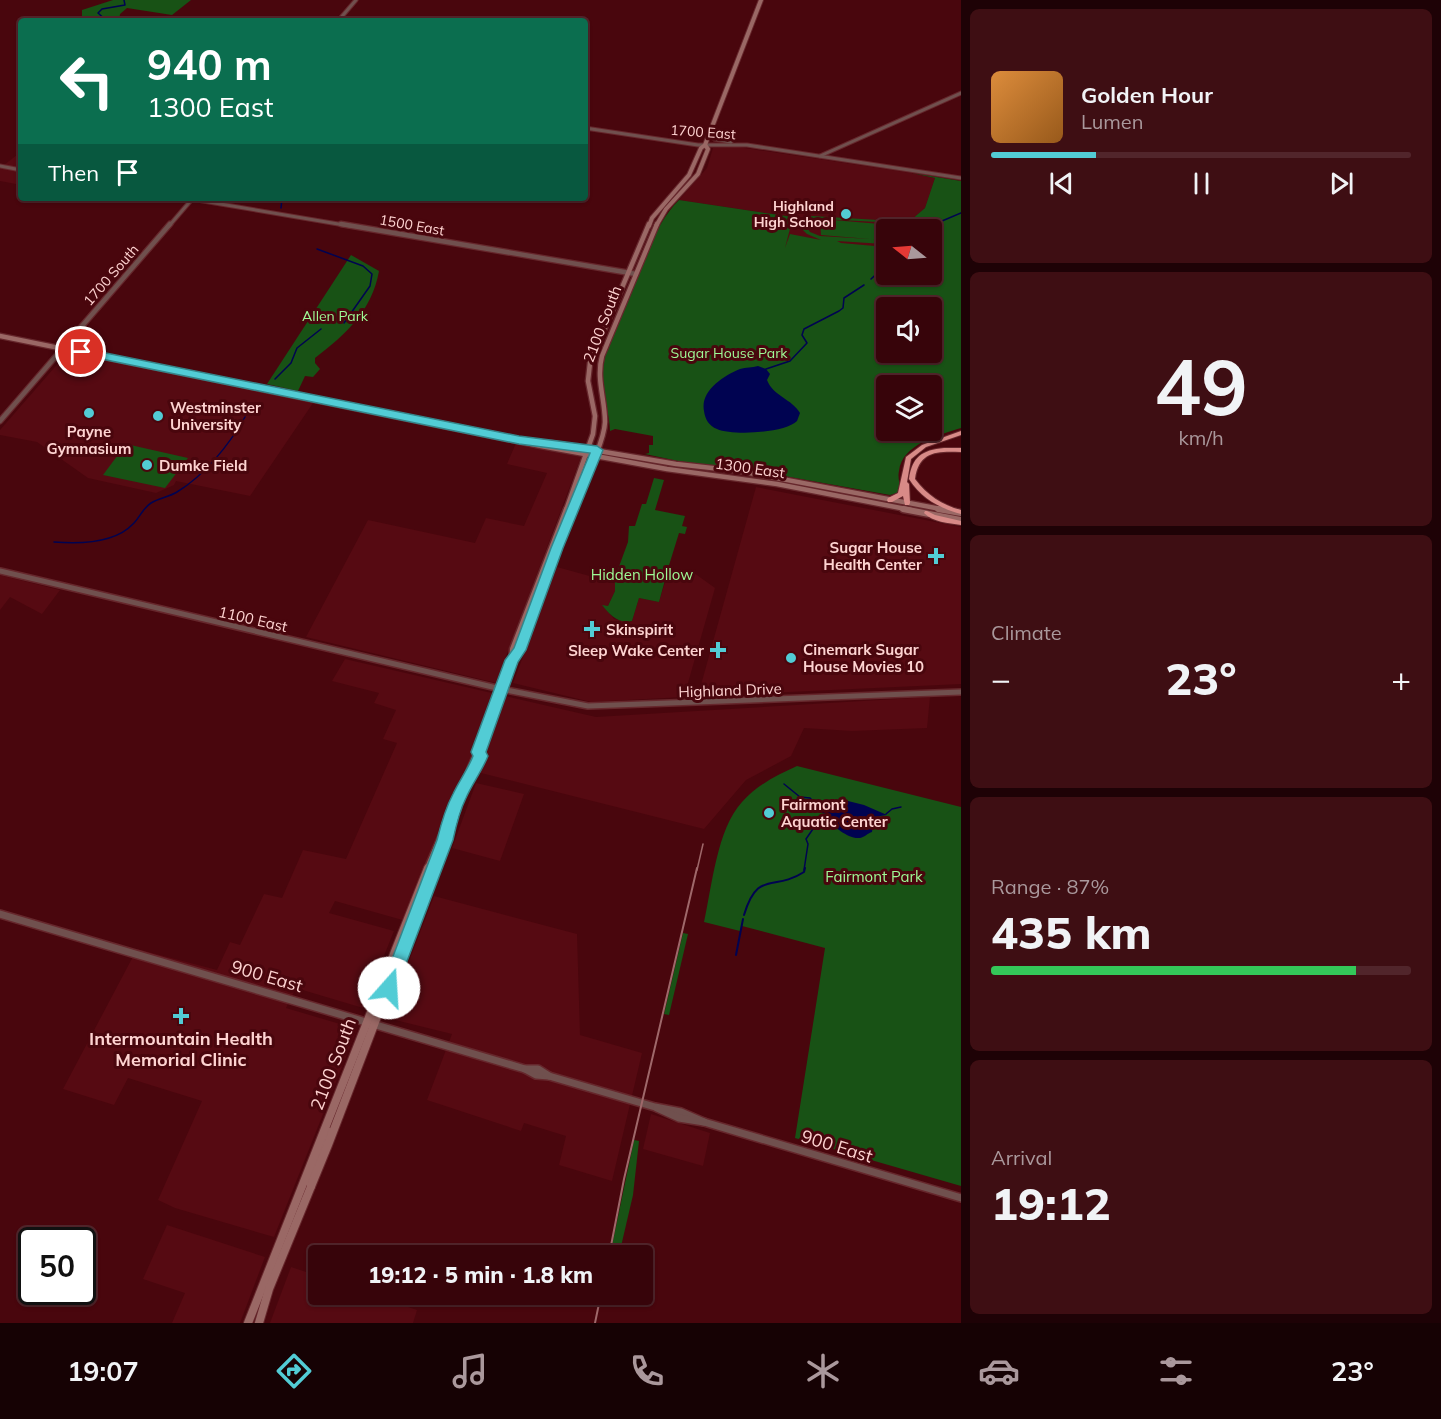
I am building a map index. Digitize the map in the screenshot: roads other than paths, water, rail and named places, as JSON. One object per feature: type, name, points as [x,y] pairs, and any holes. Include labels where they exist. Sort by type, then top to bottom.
[{"type":"highway","points":[[890,500],[901,494],[908,458],[915,451],[961,433]]},
{"type":"highway","points":[[961,450],[943,449],[920,457],[912,468],[912,478],[927,497],[950,510],[961,513]]},
{"type":"highway","points":[[905,470],[907,503]]},
{"type":"highway","points":[[927,513],[933,517],[961,521]]},
{"type":"main road","name":"2100 South","points":[[248,1323],[329,1130],[440,838],[478,752],[512,660],[513,649],[568,505],[587,451],[595,419],[588,381],[589,368],[654,214],[689,175],[701,148],[705,145],[761,0]]},
{"type":"main road","name":"2100 South","points":[[512,660],[520,650],[596,452],[605,421],[597,382],[598,364],[661,215],[700,171],[708,149],[705,145]]},
{"type":"main road","name":"1300 East","points":[[0,336],[325,403],[536,443],[749,473],[961,513]]},
{"type":"main road","name":"1300 East","points":[[596,452],[667,469],[777,484],[927,513]]},
{"type":"main road","points":[[563,537],[562,531],[571,508],[568,505]]},
{"type":"main road","points":[[539,598],[537,596],[540,581]]},
{"type":"main road","name":"2100 South","points":[[259,1323],[269,1289],[312,1186],[346,1077],[409,933],[459,795],[472,776],[480,756],[478,752]]},
{"type":"main road","points":[[472,776],[473,761]]},
{"type":"main road","points":[[435,866],[442,841],[440,838]]},
{"type":"main road","points":[[409,918],[409,933]]},
{"type":"street","points":[[341,18],[356,0]]},
{"type":"street","points":[[820,156],[961,93]]},
{"type":"street","name":"1700 East","points":[[588,128],[705,145],[747,146],[961,178]]},
{"type":"street","points":[[709,134],[714,139],[747,146]]},
{"type":"street","points":[[0,166],[18,169]]},
{"type":"street","name":"1700 South","points":[[0,422],[191,201]]},
{"type":"street","name":"1500 East","points":[[205,201],[636,274]]},
{"type":"street","name":"1100 East","points":[[0,571],[501,689]]},
{"type":"street","name":"Highland Drive","points":[[501,689],[572,704],[603,707],[961,692]]},
{"type":"street","name":"900 East","points":[[0,914],[371,1022],[525,1069],[532,1074],[549,1076],[655,1107],[667,1114],[693,1122],[704,1122],[961,1198]]},
{"type":"waterway","points":[[104,18],[98,13],[102,9],[125,5],[124,0]]},
{"type":"waterway","points":[[281,208],[282,201]]},
{"type":"waterway","points":[[942,221],[961,213]]},
{"type":"waterway","points":[[317,249],[363,266],[372,274],[370,286],[344,323]]},
{"type":"waterway","points":[[871,279],[876,274]]},
{"type":"waterway","points":[[766,369],[790,361],[807,343],[802,335],[804,329],[839,311],[843,308],[844,298],[864,285]]},
{"type":"waterway","points":[[275,379],[291,363],[297,348],[321,329]]},
{"type":"waterway","points":[[54,542],[96,541],[125,531],[148,505],[177,492],[207,468],[224,449],[245,417]]},
{"type":"waterway","points":[[784,784],[800,797],[810,798],[822,811]]},
{"type":"waterway","points":[[886,814],[892,809],[901,807]]},
{"type":"waterway","points":[[804,870],[808,844],[806,839],[815,826],[824,824]]},
{"type":"waterway","points":[[744,915],[749,901],[761,886],[793,878],[804,872],[805,868]]},
{"type":"waterway","points":[[736,955],[743,919]]},
{"type":"tram line","points":[[697,870],[703,844]]},
{"type":"tram line","points":[[611,1245],[624,1179],[697,868]]},
{"type":"tram line","points":[[595,1323],[599,1305]]},
{"type":"place","name":"Highland High School","points":[[846,214]]},
{"type":"place","name":"Payne Gymnasium","points":[[89,413]]},
{"type":"place","name":"Westminster University","points":[[158,416]]},
{"type":"place","name":"Dumke Field","points":[[147,465]]},
{"type":"place","name":"Sugar House Health Center","points":[[936,556]]},
{"type":"place","name":"Skinspirit","points":[[592,629]]},
{"type":"place","name":"Sleep Wake Center","points":[[718,650]]},
{"type":"place","name":"Cinemark Sugar House Movies 10","points":[[791,658]]},
{"type":"place","name":"Fairmont Aquatic Center","points":[[769,813]]},
{"type":"place","name":"Intermountain Health Memorial Clinic","points":[[181,1016]]},
{"type":"park label","name":"Allen Park","points":[[335,316]]},
{"type":"park label","name":"Sugar House Park","points":[[729,353]]},
{"type":"park label","name":"Hidden Hollow","points":[[642,574]]},
{"type":"park label","name":"Fairmont Park","points":[[874,876]]}]
